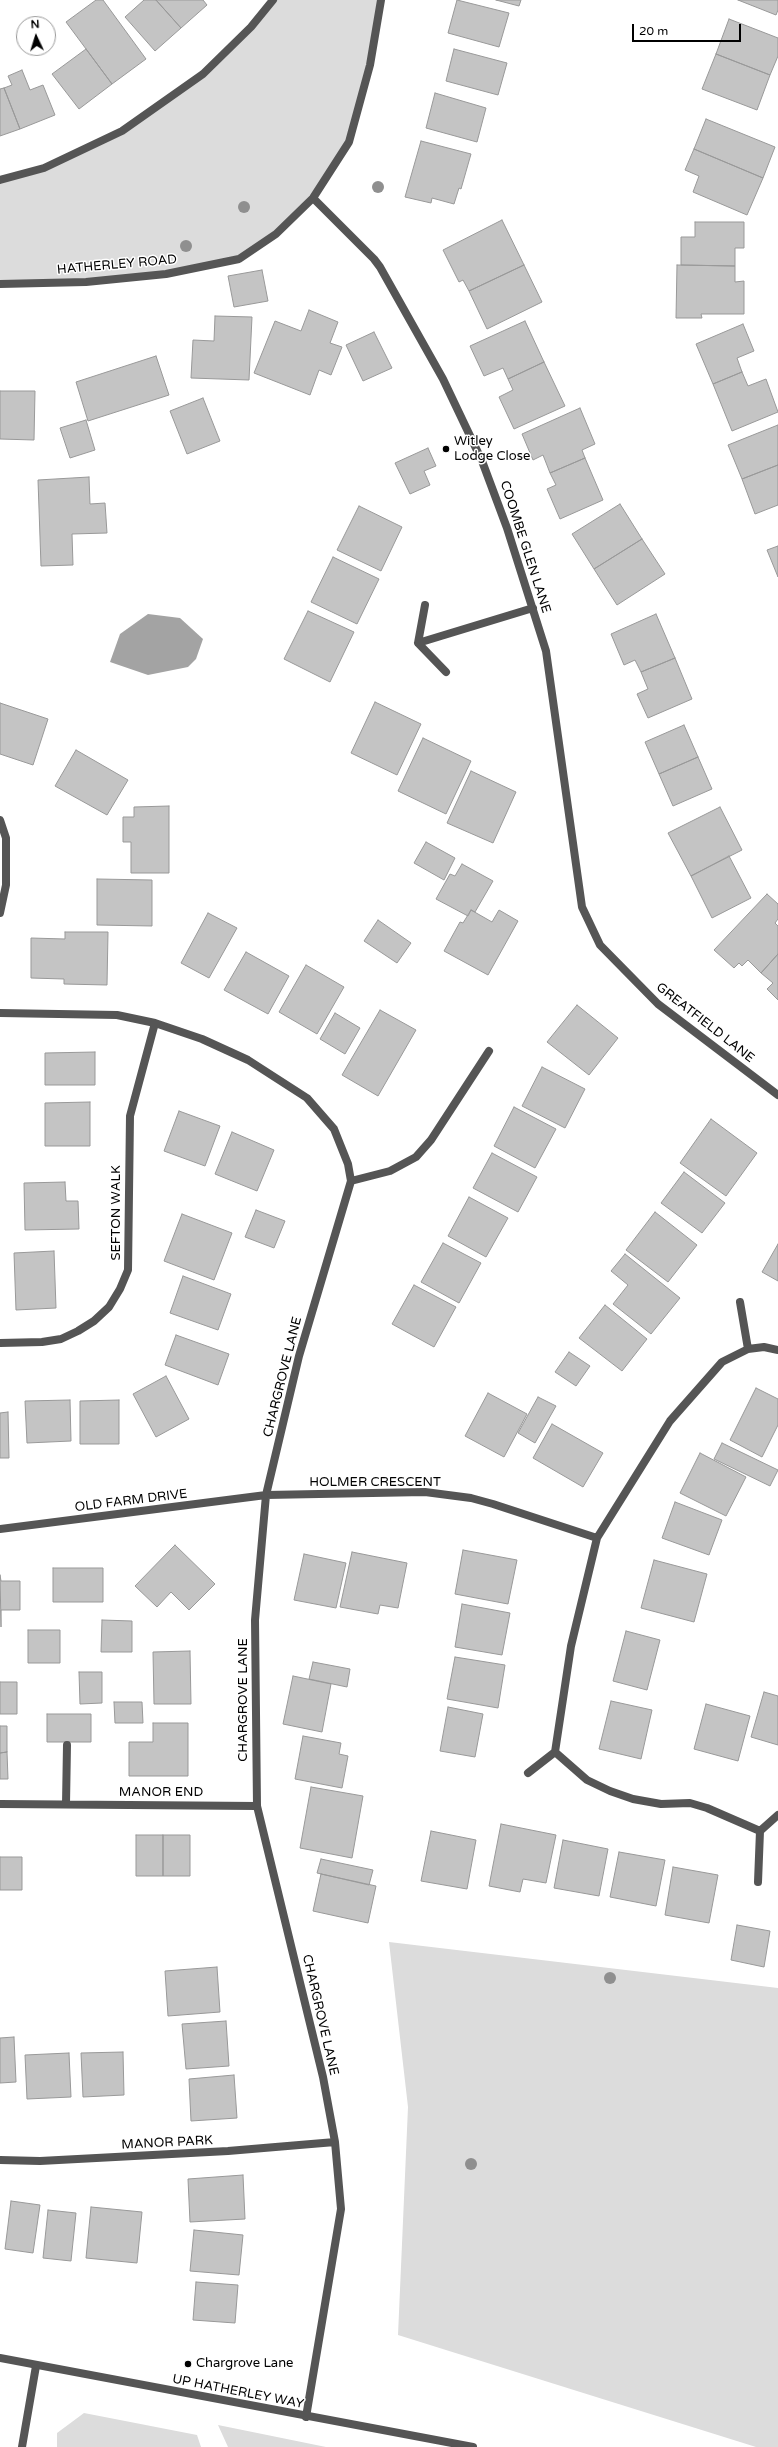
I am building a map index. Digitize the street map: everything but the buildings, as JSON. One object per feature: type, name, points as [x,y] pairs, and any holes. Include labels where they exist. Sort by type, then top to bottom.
[{"type":"street","points":[[0,180],[44,168],[122,131],[203,74],[251,27],[272,0]]},
{"type":"street","name":"HATHERLEY ROAD","points":[[0,284],[86,282],[159,275],[238,259],[276,234],[313,198],[349,142],[370,65],[381,0]]},
{"type":"street","name":"COOMBE GLEN LANE","points":[[313,198],[374,259],[443,379],[482,461],[507,528],[546,651],[582,907]]},
{"type":"street","points":[[418,643],[425,605]]},
{"type":"street","points":[[418,643],[533,608]]},
{"type":"street","points":[[418,643],[446,672]]},
{"type":"street","points":[[0,820],[6,838],[6,885],[0,913]]},
{"type":"street","name":"GREATFIELD LANE","points":[[582,907],[600,945],[658,1004],[778,1095]]},
{"type":"street","points":[[0,1013],[118,1015],[155,1023],[202,1039],[248,1060],[307,1098],[334,1129],[342,1147],[351,1181],[390,1171],[416,1157],[431,1140],[488,1051]]},
{"type":"street","name":"SEFTON WALK","points":[[0,1343],[42,1342],[61,1338],[78,1331],[94,1321],[109,1306],[120,1289],[128,1270],[130,1116],[155,1023]]},
{"type":"street","name":"CHARGROVE LANE","points":[[306,2417],[341,2209],[335,2142],[323,2077],[257,1806],[255,1620],[266,1496],[299,1356],[351,1181]]},
{"type":"street","points":[[740,1302],[748,1349]]},
{"type":"street","points":[[528,1773],[555,1752],[571,1646],[597,1538],[670,1421],[722,1362],[748,1349],[764,1347],[778,1350]]},
{"type":"street","name":"HOLMER CRESCENT","points":[[266,1496],[402,1492],[448,1494],[493,1504],[597,1538]]},
{"type":"street","name":"OLD FARM DRIVE","points":[[0,1529],[266,1496]]},
{"type":"street","points":[[66,1804],[68,1745]]},
{"type":"street","points":[[555,1752],[587,1780],[610,1791],[654,1802],[701,1806],[760,1832]]},
{"type":"street","name":"MANOR END","points":[[0,1804],[257,1806]]},
{"type":"street","points":[[758,1882],[760,1832],[778,1815]]},
{"type":"street","name":"MANOR PARK","points":[[0,2160],[40,2161],[228,2152],[335,2142]]},
{"type":"street","name":"UP HATHERLEY WAY","points":[[0,2358],[306,2417],[404,2432],[473,2447]]},
{"type":"street","points":[[22,2447],[36,2366]]},
{"type":"shaded area","points":[[273,0],[381,0],[349,142],[313,198],[276,234],[239,259],[166,274],[0,284],[0,180],[44,168],[123,131],[203,74]]},
{"type":"shaded area","points":[[148,614],[180,618],[203,639],[196,659],[188,667],[148,675],[110,662],[120,634]]},
{"type":"shaded area","points":[[389,1942],[778,1988],[778,2447],[756,2447],[398,2335],[408,2107]]},
{"type":"shaded area","points":[[84,2413],[197,2435],[201,2447],[57,2447],[57,2433]]},
{"type":"shaded area","points":[[218,2425],[326,2447],[228,2447]]},
{"type":"place","name":"Witley Lodge Close","points":[[446,449]]},
{"type":"place","name":"Chargrove Lane","points":[[188,2364]]}]
